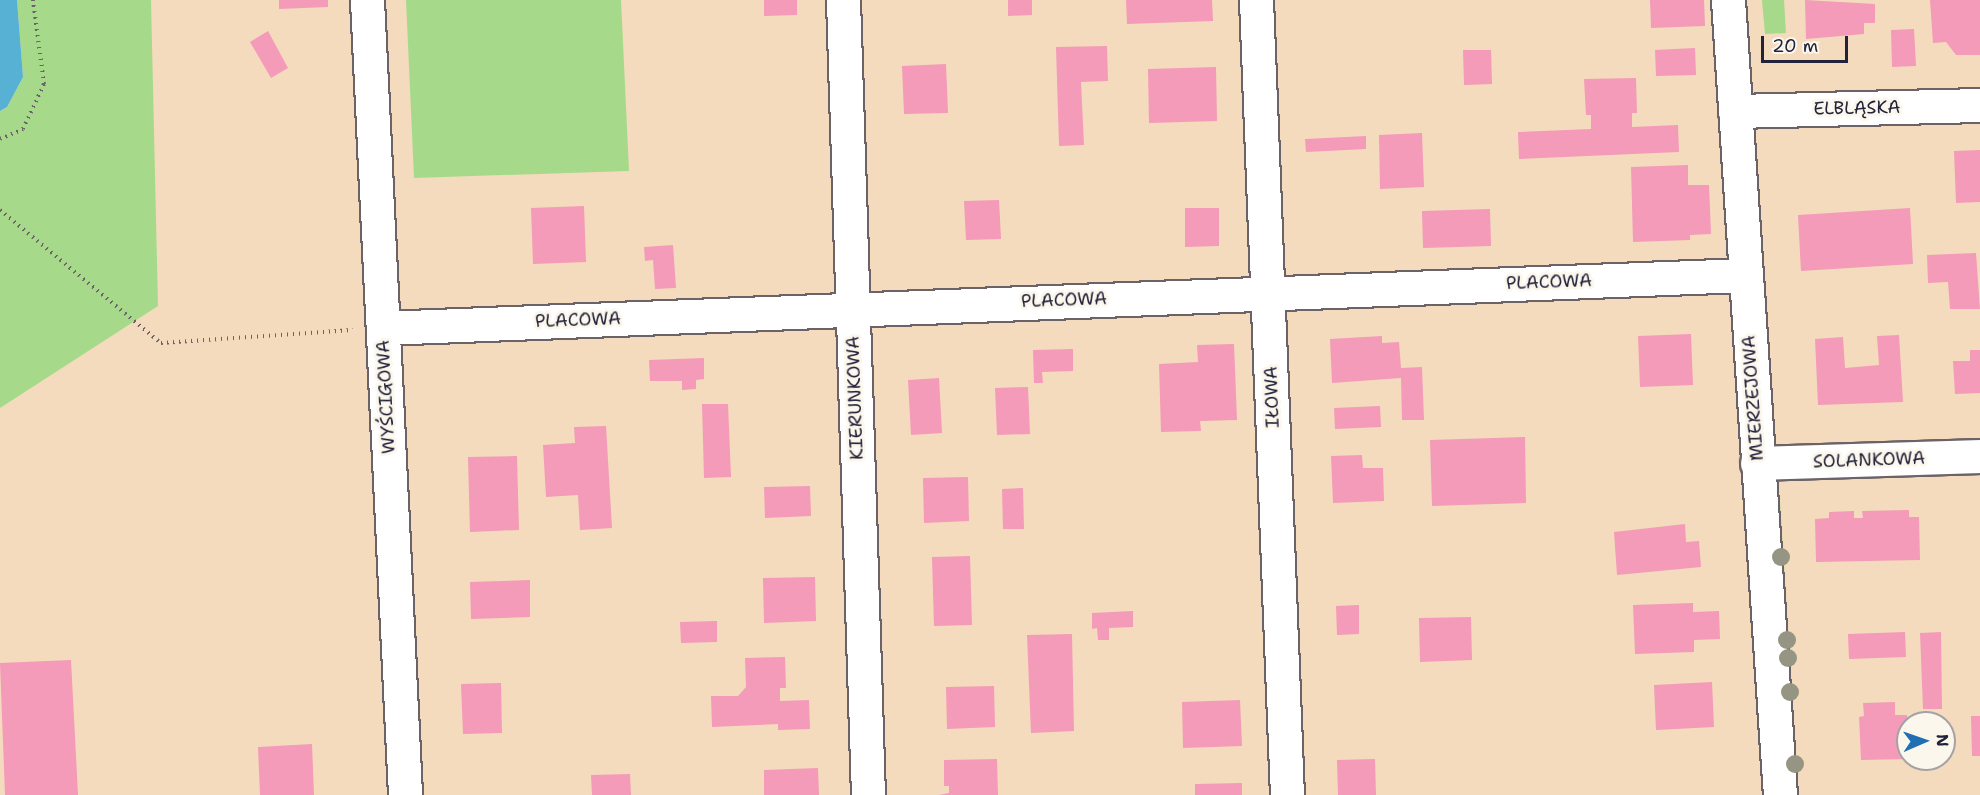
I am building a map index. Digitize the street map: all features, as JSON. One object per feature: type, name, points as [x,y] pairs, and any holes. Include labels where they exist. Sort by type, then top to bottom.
[{"type":"street","name":"WYŚCIGOWA","points":[[367,0],[405,795]]},
{"type":"street","name":"KIERUNKOWA","points":[[843,0],[868,795]]},
{"type":"street","name":"IŁOWA","points":[[1256,0],[1287,795]]},
{"type":"street","name":"MIERZEJOWA","points":[[1728,0],[1780,795]]},
{"type":"street","name":"ELBLĄSKA","points":[[1735,111],[1980,105]]},
{"type":"street","name":"PLACOWA","points":[[383,328],[1745,275]]},
{"type":"street","name":"SOLANKOWA","points":[[1757,463],[1980,456]]},
{"type":"path","points":[[0,139],[23,129],[44,84],[33,0]]},
{"type":"path","points":[[0,210],[161,343],[383,328]]},
{"type":"green space","points":[[17,0],[151,0],[158,306],[0,408],[0,111],[7,107],[23,77]]},
{"type":"green space","points":[[406,0],[621,0],[629,171],[414,178]]},
{"type":"green space","points":[[1762,0],[1784,0],[1786,33],[1765,34]]},
{"type":"green space","points":[[1780,501],[1797,774],[1792,774],[1775,502]]},
{"type":"water","points":[[0,0],[17,0],[23,77],[7,107],[0,111]]},
{"type":"building","points":[[279,0],[328,0],[328,7],[279,9]]},
{"type":"building","points":[[764,0],[797,0],[797,15],[764,16]]},
{"type":"building","points":[[1008,0],[1032,0],[1032,15],[1008,16]]},
{"type":"building","points":[[1126,0],[1212,0],[1213,21],[1127,24]]},
{"type":"building","points":[[1650,0],[1704,0],[1705,26],[1651,28]]},
{"type":"building","points":[[1805,0],[1875,4],[1875,23],[1864,23],[1864,34],[1806,39]]},
{"type":"building","points":[[1930,0],[1980,0],[1980,55],[1956,55],[1946,42],[1933,43]]},
{"type":"building","points":[[1914,29],[1916,66],[1892,67],[1891,30]]},
{"type":"building","points":[[268,31],[288,68],[271,78],[250,42]]},
{"type":"building","points":[[1107,46],[1108,81],[1081,82],[1084,145],[1059,146],[1056,47]]},
{"type":"building","points":[[1695,48],[1696,75],[1656,76],[1655,50]]},
{"type":"building","points":[[1463,50],[1491,50],[1492,84],[1464,85]]},
{"type":"building","points":[[946,64],[948,113],[904,114],[902,66]]},
{"type":"building","points":[[1216,67],[1217,121],[1149,123],[1148,69]]},
{"type":"building","points":[[1636,78],[1637,113],[1632,113],[1632,127],[1678,125],[1679,152],[1519,159],[1518,132],[1591,129],[1591,115],[1586,115],[1584,79]]},
{"type":"building","points":[[1422,133],[1424,187],[1380,189],[1379,135]]},
{"type":"building","points":[[1366,136],[1366,149],[1306,152],[1305,139]]},
{"type":"building","points":[[1980,150],[1980,202],[1956,203],[1954,151]]},
{"type":"building","points":[[1688,165],[1688,185],[1709,185],[1711,234],[1690,235],[1690,240],[1633,242],[1631,167]]},
{"type":"building","points":[[999,200],[1001,239],[966,240],[964,201]]},
{"type":"building","points":[[584,206],[586,262],[533,264],[531,208]]},
{"type":"building","points":[[1185,208],[1219,208],[1219,246],[1185,247]]},
{"type":"building","points":[[1910,208],[1913,264],[1801,271],[1798,215]]},
{"type":"building","points":[[1490,209],[1491,246],[1423,248],[1422,211]]},
{"type":"building","points":[[673,245],[676,288],[655,289],[653,260],[645,261],[644,247]]},
{"type":"building","points":[[1976,253],[1980,309],[1950,309],[1948,282],[1928,283],[1927,255]]},
{"type":"building","points":[[1691,334],[1693,385],[1640,387],[1638,336]]},
{"type":"building","points":[[1899,335],[1903,402],[1818,405],[1815,339],[1843,337],[1845,368],[1879,365],[1877,336]]},
{"type":"building","points":[[1382,336],[1382,343],[1399,342],[1401,368],[1422,367],[1424,420],[1402,420],[1401,378],[1332,383],[1330,339]]},
{"type":"building","points":[[1234,344],[1237,420],[1200,421],[1201,431],[1161,432],[1159,364],[1198,362],[1197,345]]},
{"type":"building","points":[[1073,349],[1073,371],[1042,372],[1043,383],[1034,383],[1033,350]]},
{"type":"building","points":[[1970,350],[1980,350],[1980,393],[1955,394],[1953,361],[1970,361]]},
{"type":"building","points":[[704,358],[704,379],[696,380],[696,389],[682,390],[682,381],[650,381],[649,360]]},
{"type":"building","points":[[939,378],[942,433],[911,435],[908,380]]},
{"type":"building","points":[[1028,387],[1030,434],[997,435],[995,388]]},
{"type":"building","points":[[702,404],[728,404],[731,477],[704,478]]},
{"type":"building","points":[[1380,406],[1381,427],[1335,429],[1334,408]]},
{"type":"building","points":[[606,426],[612,528],[580,530],[578,495],[546,497],[543,445],[575,443],[574,427]]},
{"type":"building","points":[[1525,437],[1526,503],[1432,506],[1430,440]]},
{"type":"building","points":[[1362,455],[1363,468],[1383,468],[1384,501],[1333,503],[1331,456]]},
{"type":"building","points":[[517,456],[519,530],[470,532],[468,457]]},
{"type":"building","points":[[968,477],[969,521],[924,523],[923,478]]},
{"type":"building","points":[[810,486],[811,516],[765,518],[764,487]]},
{"type":"building","points":[[1023,488],[1024,529],[1003,529],[1002,489]]},
{"type":"building","points":[[1909,510],[1909,517],[1919,517],[1920,560],[1816,562],[1815,519],[1829,518],[1829,512],[1854,511],[1854,518],[1863,518],[1862,511]]},
{"type":"building","points":[[1685,524],[1686,542],[1699,541],[1701,567],[1617,575],[1614,532]]},
{"type":"building","points":[[970,556],[972,625],[934,626],[932,557]]},
{"type":"building","points":[[815,577],[816,621],[764,623],[763,578]]},
{"type":"building","points":[[530,580],[530,617],[471,619],[470,582]]},
{"type":"building","points":[[1693,603],[1693,612],[1719,611],[1720,639],[1694,640],[1694,652],[1635,654],[1633,605]]},
{"type":"building","points":[[1359,605],[1359,634],[1337,635],[1336,606]]},
{"type":"building","points":[[1133,611],[1133,627],[1109,628],[1109,640],[1098,640],[1097,628],[1092,629],[1092,613]]},
{"type":"building","points":[[1471,617],[1472,660],[1420,662],[1419,618]]},
{"type":"building","points":[[717,621],[717,642],[681,643],[680,622]]},
{"type":"building","points":[[1905,632],[1906,657],[1849,659],[1848,634]]},
{"type":"building","points":[[1941,632],[1942,709],[1923,709],[1920,633]]},
{"type":"building","points":[[1072,634],[1074,731],[1031,733],[1027,635]]},
{"type":"building","points":[[785,657],[786,688],[780,688],[780,701],[809,700],[810,729],[778,730],[778,724],[712,727],[711,696],[738,696],[746,687],[745,658]]},
{"type":"building","points":[[71,660],[78,795],[5,795],[0,663]]},
{"type":"building","points":[[1712,682],[1714,727],[1656,730],[1654,685]]},
{"type":"building","points":[[501,683],[502,733],[463,734],[461,684]]},
{"type":"building","points":[[994,686],[995,727],[947,729],[946,687]]},
{"type":"building","points":[[1240,700],[1242,746],[1183,748],[1182,702]]},
{"type":"building","points":[[1895,702],[1896,759],[1861,760],[1859,717],[1864,716],[1863,703]]},
{"type":"building","points":[[1971,716],[1980,716],[1980,756],[1972,756]]},
{"type":"building","points":[[312,744],[314,795],[260,795],[258,747]]},
{"type":"building","points":[[997,759],[998,795],[939,795],[949,793],[949,786],[944,786],[944,760]]},
{"type":"building","points":[[1375,759],[1376,795],[1338,795],[1337,760]]},
{"type":"building","points":[[818,768],[819,795],[764,795],[764,770]]},
{"type":"building","points":[[630,774],[631,795],[592,795],[591,775]]},
{"type":"building","points":[[1242,783],[1242,795],[1195,795],[1195,784]]}]
